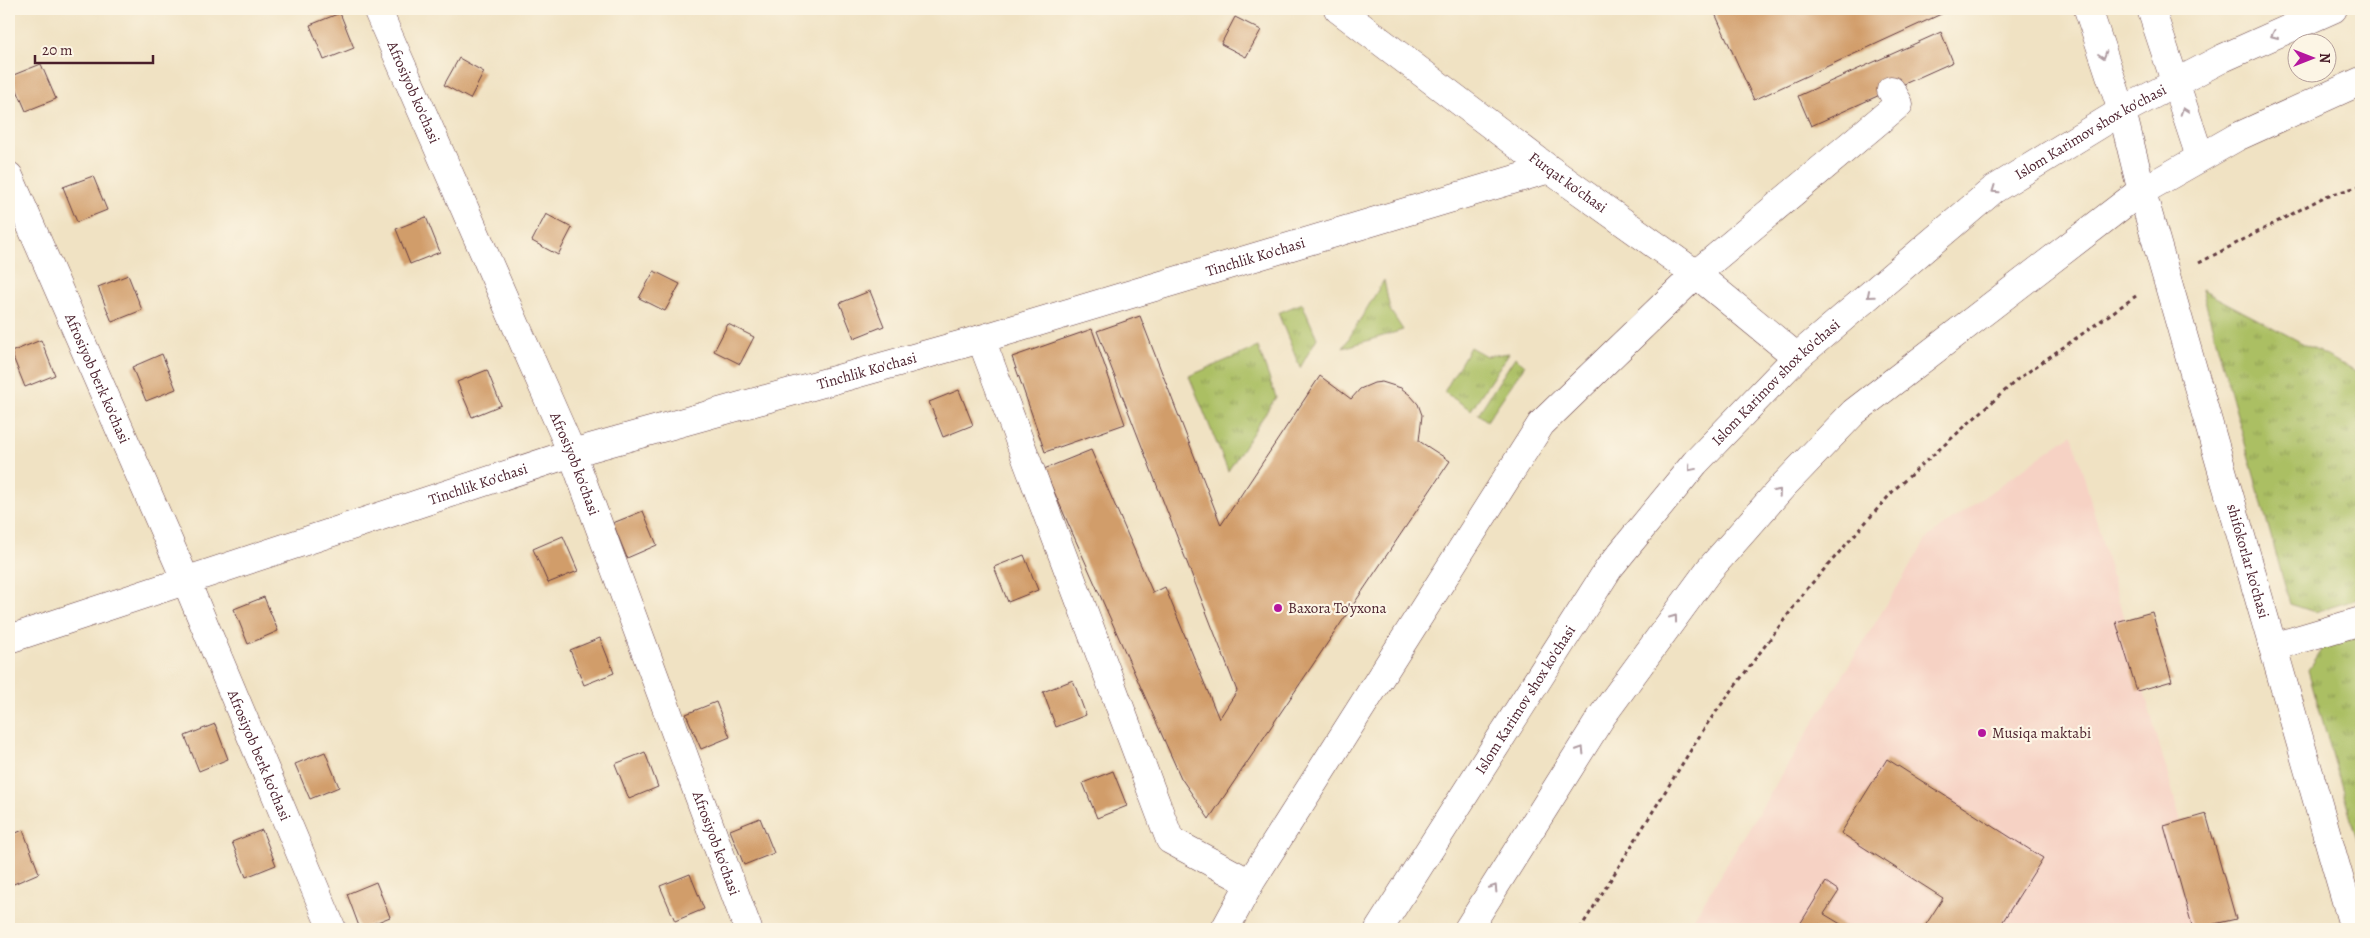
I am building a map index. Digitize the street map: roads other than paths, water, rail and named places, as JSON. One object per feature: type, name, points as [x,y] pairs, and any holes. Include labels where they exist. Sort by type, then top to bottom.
[{"type":"street","name":"Afrosiyob ko'chasi","points":[[377,9],[572,453],[748,929]]},
{"type":"street","name":"Furqat ko'chasi","points":[[1338,9],[1549,168],[1696,274],[1797,357]]},
{"type":"street","points":[[2088,9],[2122,111],[2142,192]]},
{"type":"street","points":[[2152,9],[2200,157]]},
{"type":"street","name":"Islom Karimov shox ko'chasi","points":[[1379,929],[1609,568],[1695,463],[1797,357],[1993,190],[2122,111],[2222,58],[2333,9]]},
{"type":"street","points":[[1468,929],[1602,716],[1709,570],[1784,485],[1854,412],[2100,220],[2142,192],[2237,136],[2361,81]]},
{"type":"street","points":[[1225,929],[1250,883],[1541,424],[1696,274],[1899,104],[1891,90]]},
{"type":"street","name":"Tinchlik Ko'chasi","points":[[186,581],[572,453],[981,339],[1549,168]]},
{"type":"street","name":"Afrosiyob berk ko'chasi","points":[[9,176],[186,581],[332,929]]},
{"type":"street","name":"shifokorlar ko'chasi","points":[[2142,192],[2354,929]]},
{"type":"street","points":[[981,339],[1170,840],[1250,883]]},
{"type":"street","points":[[9,639],[186,581]]},
{"type":"street","points":[[2273,646],[2361,621]]},
{"type":"place","name":"Baxora To'yxona","points":[[1278,608]]},
{"type":"place","name":"Musiqa maktabi","points":[[1982,733]]}]
